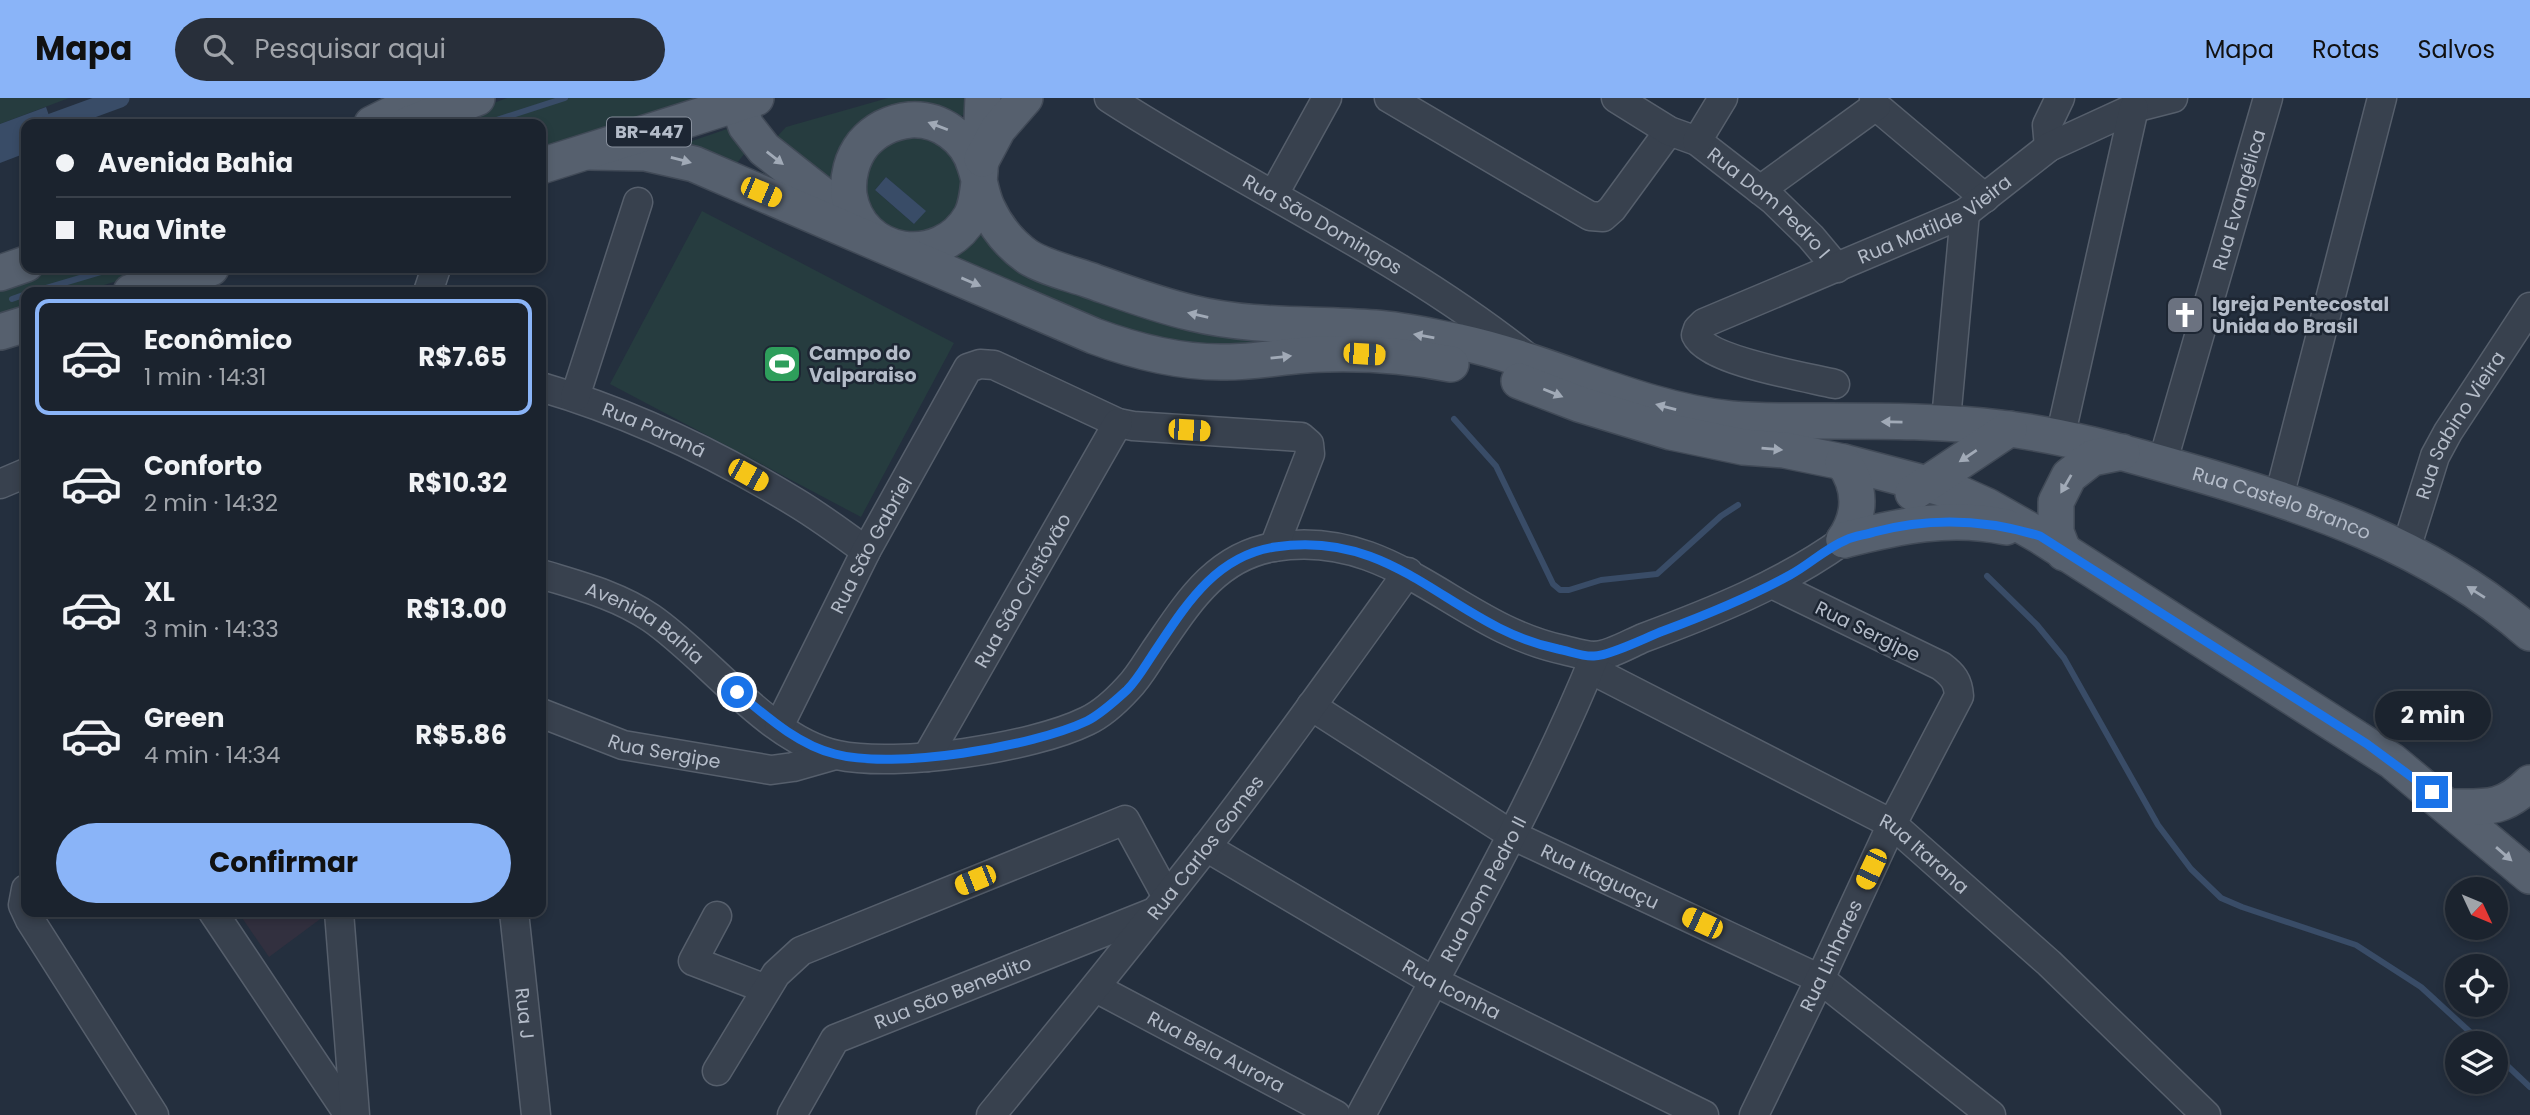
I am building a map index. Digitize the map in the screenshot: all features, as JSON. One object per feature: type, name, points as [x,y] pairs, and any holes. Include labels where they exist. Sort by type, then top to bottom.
[{"type":"main road","points":[[382,119],[424,98]]},
{"type":"main road","points":[[422,119],[477,98]]},
{"type":"main road","points":[[743,100],[746,126],[764,149],[877,239],[922,250],[949,239],[970,218],[977,198],[983,98]]},
{"type":"main road","points":[[978,176],[988,144],[1026,98]]},
{"type":"main road","name":"BR-447","points":[[546,165],[743,100]]},
{"type":"main road","points":[[877,239],[853,208],[849,179],[858,152],[867,140],[884,127],[905,120],[920,120],[947,129],[968,149],[978,176]]},
{"type":"main road","points":[[589,152],[645,153],[694,164],[877,239],[1094,336],[1145,353],[1199,362],[1327,354],[1364,354],[1429,360],[1492,373],[1624,419],[1671,432],[1843,462],[1958,494],[1987,506],[2052,545],[2375,750],[2450,807],[2530,876]]},
{"type":"main road","name":"Rua Castelo Branco","points":[[978,176],[982,194],[996,224],[1016,247],[1029,257],[1159,304],[1218,319],[1249,323],[1378,328],[1467,344],[1532,361],[1652,403],[1705,415],[1760,421],[1948,424],[2009,429],[2122,452],[2279,497],[2406,549],[2502,608],[2530,633]]},
{"type":"main road","points":[[0,273],[21,266]]},
{"type":"main road","points":[[148,287],[194,273]]},
{"type":"main road","points":[[1844,540],[2009,429]]},
{"type":"main road","points":[[2052,545],[2056,532],[2056,502],[2069,476],[2092,458],[2122,452]]},
{"type":"main road","points":[[1843,462],[1854,481],[1858,502],[1854,522],[1844,540]]},
{"type":"main road","points":[[1844,540],[1895,527],[1951,521],[1996,524],[2052,545]]},
{"type":"main road","points":[[2450,807],[2504,804],[2530,783]]},
{"type":"street","name":"Rua São Domingos","points":[[1109,98],[1411,276],[1493,330],[1532,361]]},
{"type":"street","points":[[1274,194],[1327,98]]},
{"type":"street","points":[[1389,98],[1590,216],[1603,216],[1612,209],[1669,131]]},
{"type":"street","name":"Rua Dom Pedro I","points":[[1616,98],[1669,131],[1697,141],[1760,190],[1811,237],[1837,268]]},
{"type":"street","name":"Rua Dom Pedro I","points":[[1697,141],[1723,98]]},
{"type":"street","points":[[2049,147],[2047,125],[2060,98]]},
{"type":"street","name":"Rua Matilde Vieira","points":[[1835,384],[1725,358],[1699,342],[1696,335],[1698,329],[1704,323],[1837,268],[1975,206],[2049,147],[2134,108],[2173,98]]},
{"type":"street","name":"Rua Evangélica","points":[[2162,464],[2268,98]]},
{"type":"street","points":[[2279,497],[2382,98]]},
{"type":"street","points":[[1760,190],[1875,102],[1975,206],[1947,409],[1948,424]]},
{"type":"street","points":[[2060,438],[2134,108]]},
{"type":"street","points":[[575,397],[638,202]]},
{"type":"street","name":"Rua Sabino Vieira","points":[[2406,549],[2435,456],[2530,307]]},
{"type":"street","name":"Rua São Gabriel","points":[[790,733],[866,551],[968,369],[980,364],[994,365],[1118,423]]},
{"type":"street","name":"Rua Paraná","points":[[546,388],[575,397],[699,448],[796,502],[866,551]]},
{"type":"street","points":[[1118,423],[1301,437],[1309,444],[1310,454],[1274,547]]},
{"type":"street","name":"Rua São Cristóvão","points":[[927,757],[1118,423]]},
{"type":"street","points":[[0,484],[21,475]]},
{"type":"street","points":[[1593,663],[1772,584],[1813,562],[1844,540]]},
{"type":"street","name":"Avenida Bahia","points":[[546,576],[606,593],[631,604],[677,638],[722,679],[790,733],[835,755],[883,760],[927,757],[996,746],[1054,734],[1090,720],[1132,685],[1190,599],[1212,576],[1245,555],[1274,547],[1341,547],[1366,554],[1408,572],[1490,623],[1537,645],[1593,663]]},
{"type":"street","name":"Rua Carlos Gomes","points":[[991,1115],[1096,988],[1206,847],[1408,572]]},
{"type":"street","name":"Rua Sergipe","points":[[1772,584],[1941,666],[1953,675],[1958,684]]},
{"type":"street","name":"Rua Itarana","points":[[1593,663],[1892,824],[2049,963],[2206,1115]]},
{"type":"street","name":"Rua Dom Pedro II","points":[[1361,1115],[1512,835],[1593,663]]},
{"type":"street","name":"Rua Linhares","points":[[1754,1115],[1892,824],[1959,696],[1958,684]]},
{"type":"street","name":"Rua Itaguaçu","points":[[1311,706],[1512,835],[1820,979],[1991,1115]]},
{"type":"street","name":"Rua Sergipe","points":[[546,715],[623,745],[771,770],[835,755]]},
{"type":"street","points":[[790,733],[804,749],[801,758],[793,767]]},
{"type":"street","points":[[717,1071],[776,974],[801,951],[1125,820],[1159,904]]},
{"type":"street","name":"Rua Iconha","points":[[1206,847],[1433,981],[1704,1115]]},
{"type":"street","name":"Rua São Benedito","points":[[792,1115],[835,1039],[1159,904]]},
{"type":"street","points":[[717,916],[694,961],[766,989]]},
{"type":"street","points":[[29,917],[154,1115]]},
{"type":"street","points":[[216,917],[349,1115]]},
{"type":"street","points":[[339,917],[355,1115]]},
{"type":"street","name":"Rua J","points":[[515,917],[536,1115]]},
{"type":"street","name":"Rua Bela Aurora","points":[[1096,988],[1336,1115]]},
{"type":"shaded area","points":[[241,917],[323,917],[269,957]]},
{"type":"green space","points":[[0,98],[69,98],[0,124]]},
{"type":"green space","points":[[507,98],[711,98],[546,149],[546,119],[450,119]]},
{"type":"green space","points":[[888,98],[967,98],[966,113],[957,119],[837,154],[830,183],[774,140],[786,127]]},
{"type":"green space","points":[[727,129],[745,153],[733,168],[693,153],[689,142]]},
{"type":"green space","points":[[919,133],[957,156],[966,189],[951,221],[920,236],[887,230],[865,203],[864,168],[885,141]],"holes":[[[886,177],[925,211],[914,224],[875,190]]]},
{"type":"green space","name":"Campo do Valparaiso","points":[[702,211],[954,343],[861,517],[610,384]]},
{"type":"green space","points":[[982,228],[1014,258],[1481,362],[1166,349],[951,262],[955,250]]},
{"type":"green space","points":[[42,273],[144,273],[97,287],[21,287],[21,311],[0,317],[0,287]]},
{"type":"water","points":[[46,107],[50,119],[21,119],[21,155],[0,163],[0,124]]},
{"type":"water","points":[[886,177],[926,211],[914,224],[875,190]]},
{"type":"waterway","points":[[63,119],[120,98]]},
{"type":"waterway","points":[[500,119],[565,98]]},
{"type":"waterway","points":[[50,287],[97,273]]},
{"type":"waterway","points":[[12,299],[21,296]]},
{"type":"waterway","points":[[1454,419],[1496,466],[1553,584],[1560,590],[1569,590],[1601,580],[1657,574],[1721,516],[1738,505]]},
{"type":"waterway","points":[[1987,576],[2037,625],[2064,658],[2158,825],[2191,869],[2221,898],[2356,945],[2421,987],[2469,1031]]},
{"type":"waterway","points":[[2508,1066],[2530,1087]]},
{"type":"place","name":"Igreja Pentecostal Unida do Brasil","points":[[2185,315]]},
{"type":"place","name":"Campo do Valparaiso","points":[[782,364]]},
{"type":"route","points":[[737,692],[791,734],[835,755],[883,760],[927,757],[1054,734],[1090,720],[1132,685],[1190,599],[1212,576],[1245,555],[1274,547],[1335,546],[1366,554],[1408,572],[1490,623],[1537,645],[1595,656],[1693,619],[1790,575],[1844,540],[1895,527],[1951,521],[1974,522],[1996,524],[2040,536],[2367,744],[2432,792]]}]
